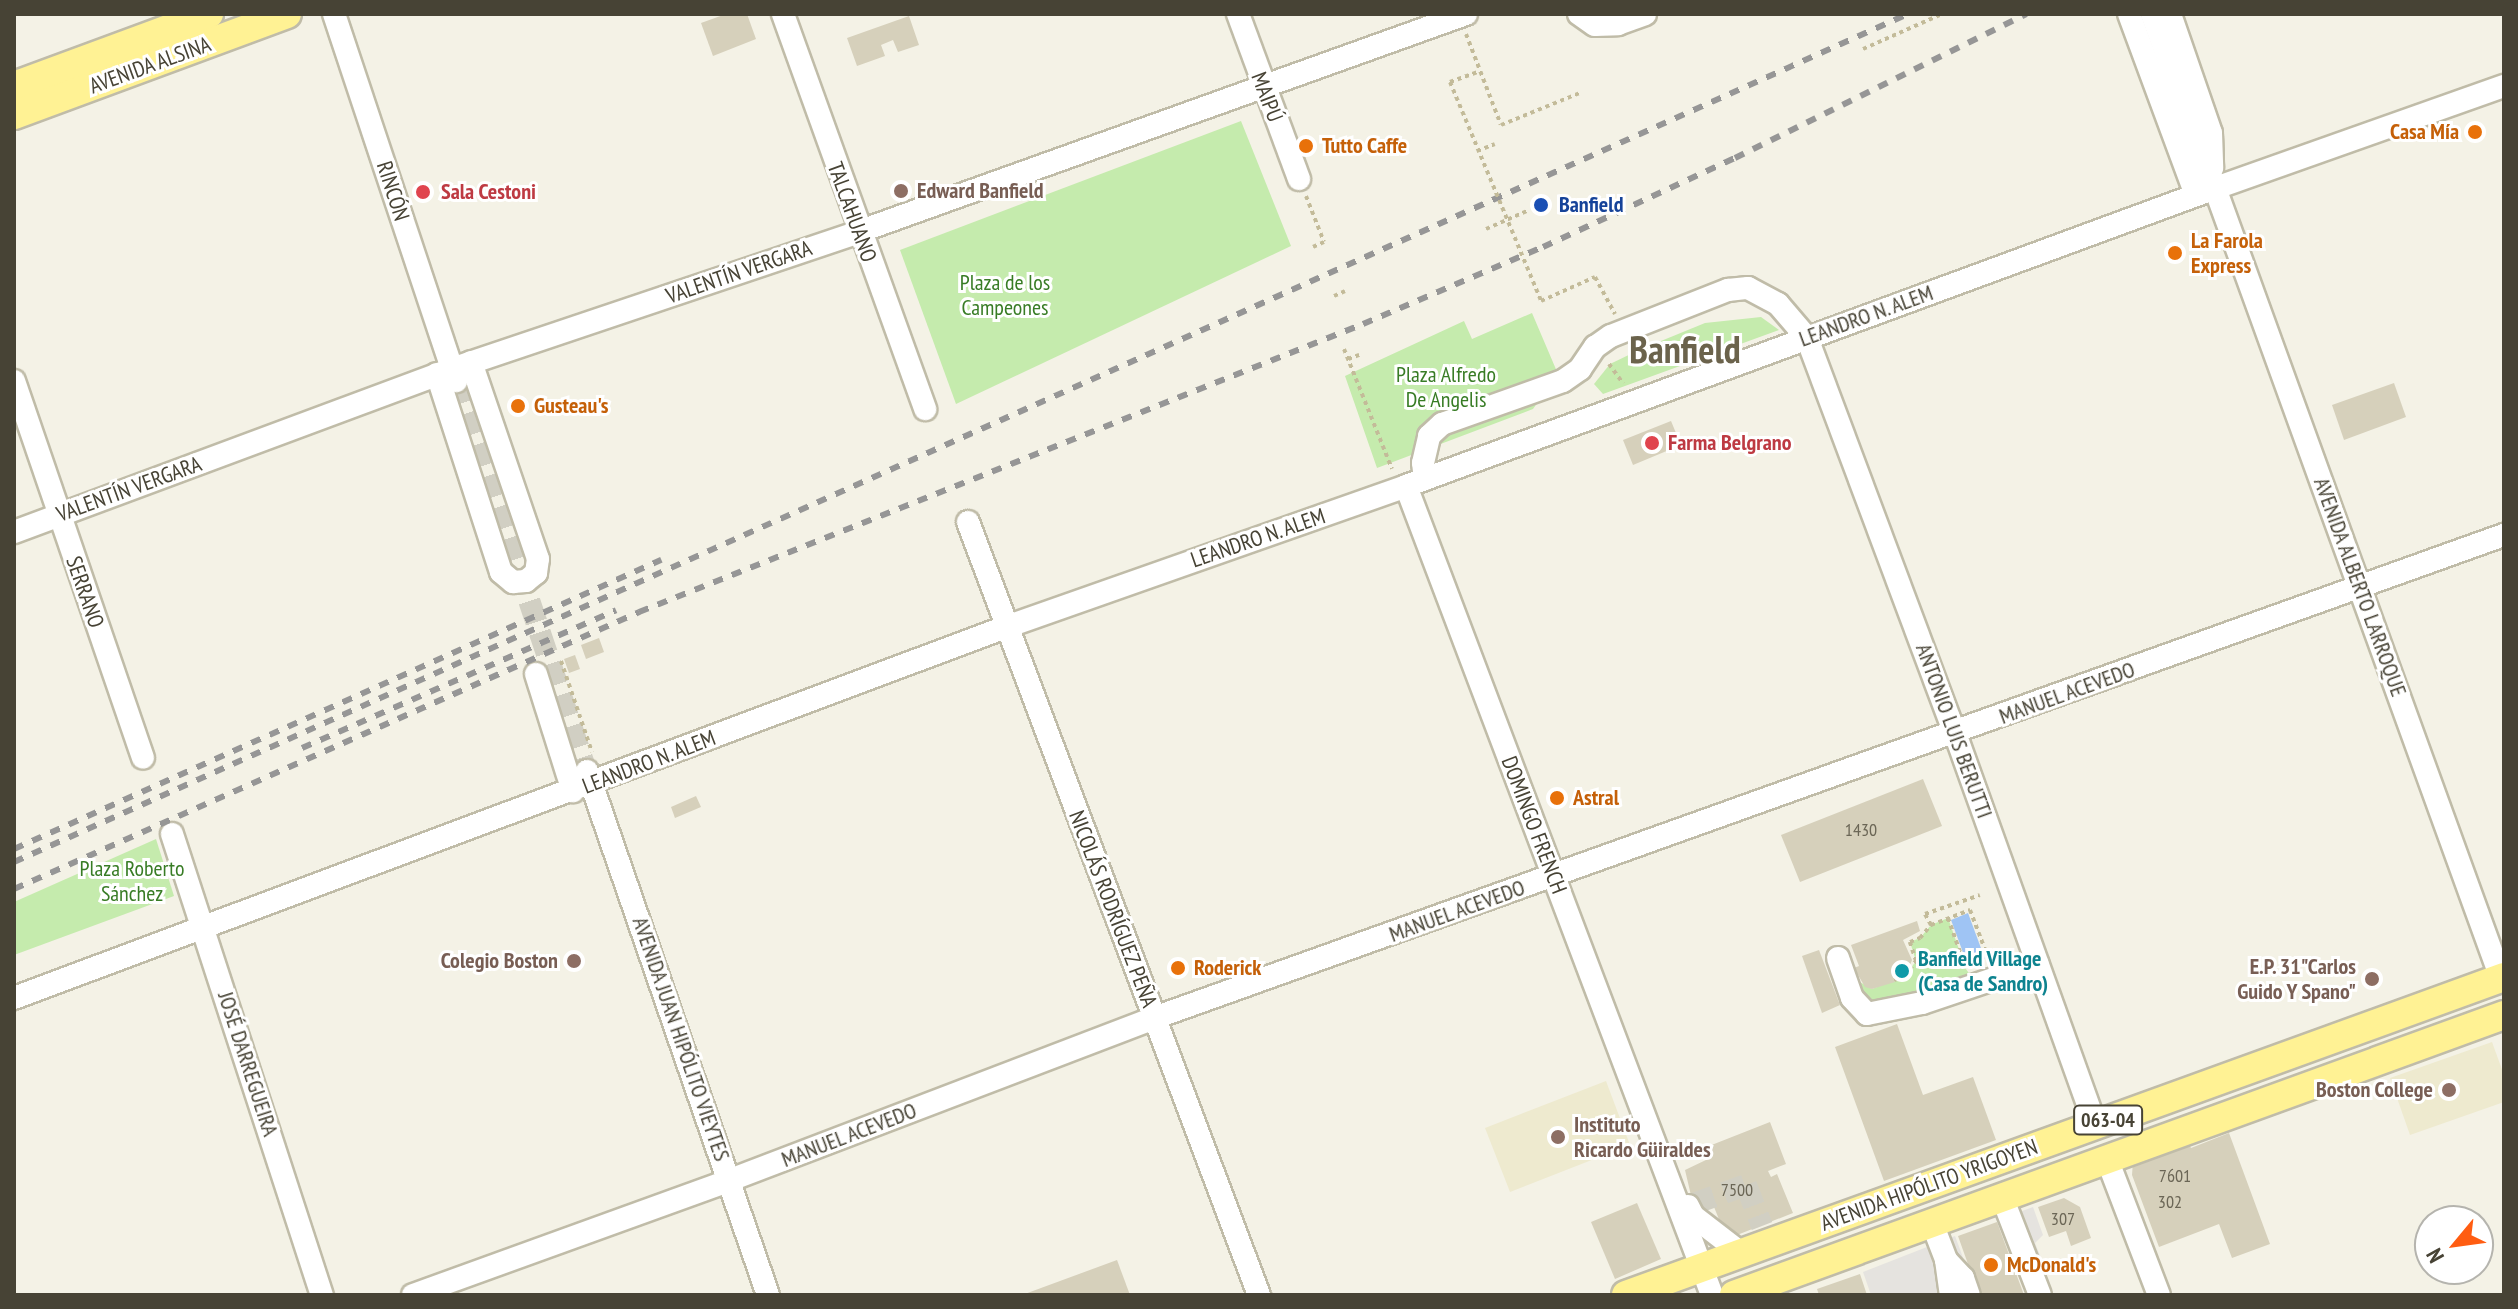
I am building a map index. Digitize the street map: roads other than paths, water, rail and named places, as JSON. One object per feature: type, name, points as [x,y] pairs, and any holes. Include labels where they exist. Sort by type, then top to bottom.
[{"type":"main road","name":"AVENIDA ALSINA","points":[[14,86],[209,14]]},
{"type":"main road","name":"AVENIDA ALSINA","points":[[14,115],[287,14]]},
{"type":"main road","name":"AVENIDA HIPÓLITO YRIGOYEN","points":[[1626,1295],[1741,1253],[1765,1235],[2095,1125],[2503,980]]},
{"type":"main road","name":"AVENIDA HIPÓLITO YRIGOYEN","points":[[1734,1295],[2504,1015]]},
{"type":"street","name":"RINCÓN","points":[[334,14],[454,372]]},
{"type":"street","name":"TALCAHUANO","points":[[783,14],[858,232],[925,409]]},
{"type":"street","name":"MAIPÚ","points":[[1238,14],[1299,179]]},
{"type":"street","points":[[1579,14],[1595,25],[1618,24],[1645,14]]},
{"type":"street","name":"AVENIDA ALBERTO LARROQUE","points":[[2129,14],[2205,192],[2361,587],[2503,980]]},
{"type":"street","name":"AVENIDA ALBERTO LARROQUE","points":[[2152,14],[2205,192]]},
{"type":"street","name":"AVENIDA ALBERTO LARROQUE","points":[[2170,14],[2211,133],[2205,192]]},
{"type":"street","name":"VALENTÍN VERGARA","points":[[14,532],[454,372],[858,232],[1463,15]]},
{"type":"street","name":"LEANDRO N. ALEM","points":[[14,998],[204,928],[586,774],[1416,483],[2205,192],[2504,86]]},
{"type":"street","name":"ANTONIO LUIS BERUTTI","points":[[1416,483],[1429,436],[1442,424],[1563,381],[1580,369],[1595,347],[1623,330],[1728,290],[1748,288],[1778,304],[1807,338],[1955,733],[2095,1125]]},
{"type":"street","points":[[454,372],[538,559],[536,573],[526,581],[513,582],[501,572],[454,372]]},
{"type":"street","name":"SERRANO","points":[[14,381],[143,758]]},
{"type":"street","name":"DOMINGO FRENCH","points":[[1416,483],[1554,877],[1687,1206],[1701,1268],[1712,1295]]},
{"type":"street","name":"NICOLÁS RODRÍGUEZ PEÑA","points":[[968,522],[1259,1295]]},
{"type":"street","name":"MANUEL ACEVEDO","points":[[413,1295],[730,1180],[1154,1018],[2504,535]]},
{"type":"street","name":"AVENIDA JUAN HIPÓLITO VIEYTES","points":[[536,674],[586,774],[768,1295]]},
{"type":"street","name":"JOSÉ DARREGUEIRA","points":[[172,834],[322,1295]]},
{"type":"street","points":[[1838,958],[1852,998],[1867,1014],[1922,1003],[2038,964]]},
{"type":"street","points":[[2107,1159],[2159,1295]]},
{"type":"street","points":[[2002,1197],[2040,1295]]},
{"type":"street","points":[[1687,1206],[1693,1216],[1741,1253]]},
{"type":"street","points":[[1932,1223],[1946,1260],[1951,1295]]},
{"type":"street","points":[[1946,1260],[1963,1278],[1969,1295]]},
{"type":"water","points":[[1968,913],[1985,959],[1968,966],[1951,920]]},
{"type":"tunnel","points":[[456,382],[586,770]]},
{"type":"tunnel","points":[[1693,1204],[1746,1185],[1762,1226]]},
{"type":"railway","points":[[14,862],[1908,14]]},
{"type":"railway","points":[[14,889],[639,612],[1363,324],[1543,247],[1735,158],[2026,14]]},
{"type":"railway","points":[[14,849],[661,560]]},
{"type":"railway","points":[[302,748],[616,610]]},
{"type":"place","name":"Casa Mía","points":[[2475,132]]},
{"type":"place","name":"Tutto Caffe","points":[[1306,146]]},
{"type":"place","name":"Edward Banfield","points":[[901,191]]},
{"type":"place","name":"Sala Cestoni","points":[[423,192]]},
{"type":"place","name":"Banfield","points":[[1541,205]]},
{"type":"place","name":"La Farola Express","points":[[2175,253]]},
{"type":"place","name":"Gusteau's","points":[[518,406]]},
{"type":"place","name":"Farma Belgrano","points":[[1652,443]]},
{"type":"place","name":"Astral","points":[[1557,798]]},
{"type":"place","name":"Colegio Boston","points":[[574,961]]},
{"type":"place","name":"Roderick","points":[[1178,968]]},
{"type":"place","name":"Banfield Village (Casa de Sandro)","points":[[1902,971]]},
{"type":"place","name":"E.P. 31\"Carlos Guido Y Spano\"","points":[[2372,979]]},
{"type":"place","name":"Boston College","points":[[2449,1090]]},
{"type":"place","name":"Instituto Ricardo Güiraldes","points":[[1558,1137]]},
{"type":"place","name":"McDonald's","points":[[1991,1265]]},
{"type":"district","name":"Banfield","points":[[1685,349]]},
{"type":"park label","name":"Plaza de los Campeones","points":[[1005,294]]},
{"type":"park label","name":"Plaza Alfredo De Angelis","points":[[1446,386]]},
{"type":"park label","name":"Plaza Roberto Sánchez","points":[[132,880]]}]
